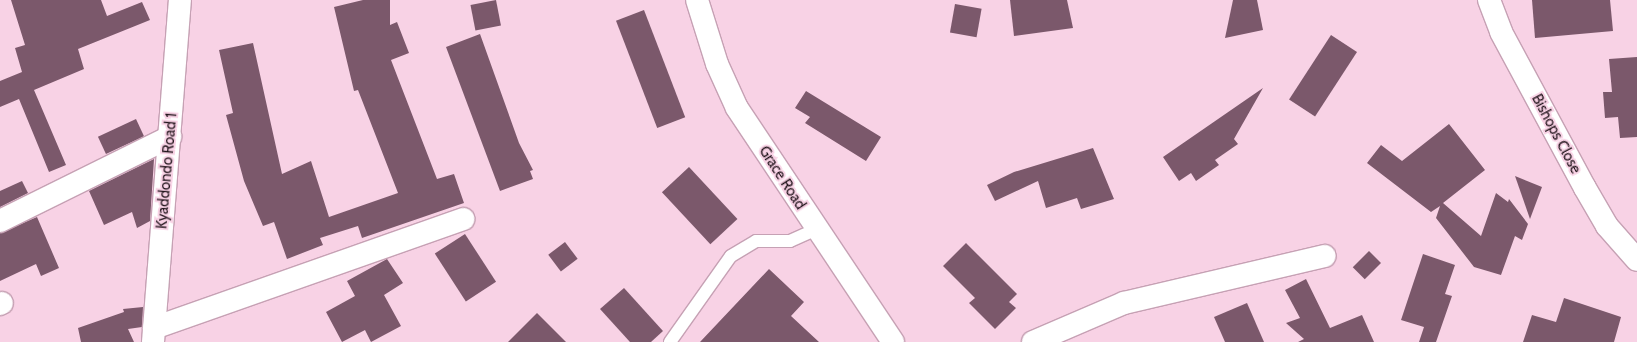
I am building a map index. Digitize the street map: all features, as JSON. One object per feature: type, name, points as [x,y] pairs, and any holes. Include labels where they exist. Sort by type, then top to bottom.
[{"type":"street","name":"Kyaddondo Road 1","points":[[154,335],[180,0]]},
{"type":"street","name":"Grace Road","points":[[697,0],[717,64],[737,108],[894,342]]},
{"type":"street","name":"Bishops Close","points":[[1489,0],[1501,32],[1584,188],[1607,226],[1637,260]]},
{"type":"street","points":[[0,220],[170,137]]},
{"type":"street","points":[[154,335],[463,219]]},
{"type":"street","points":[[1033,342],[1124,303],[1325,256]]},
{"type":"lane","points":[[670,342],[731,256],[756,240],[790,242],[817,229]]},
{"type":"building","points":[[11,0],[101,0],[107,16],[142,2],[150,20],[78,49],[84,69],[34,90],[66,165],[49,172],[19,99],[0,107],[0,81],[22,72],[15,48],[25,45]]},
{"type":"building","points":[[363,0],[390,0],[390,25],[397,22],[409,53],[391,60],[437,179],[454,174],[464,203],[362,238],[358,226],[320,238],[323,245],[287,259],[274,222],[263,226],[244,181],[226,115],[233,113],[219,50],[253,43],[282,174],[311,161],[329,217],[398,193],[358,90],[354,91],[334,7]]},
{"type":"building","points":[[496,0],[501,26],[475,30],[470,5]]},
{"type":"building","points":[[1010,0],[1067,0],[1073,28],[1014,36]]},
{"type":"building","points":[[1233,0],[1257,0],[1263,30],[1225,38]]},
{"type":"building","points":[[1532,0],[1610,0],[1613,31],[1535,38]]},
{"type":"building","points":[[955,4],[982,9],[977,37],[950,33]]},
{"type":"building","points":[[644,10],[685,117],[657,128],[616,21]]},
{"type":"building","points":[[480,34],[519,143],[533,170],[530,171],[533,179],[500,191],[446,47]]},
{"type":"building","points":[[1331,35],[1357,52],[1315,116],[1289,100]]},
{"type":"building","points":[[1637,57],[1637,137],[1620,138],[1618,117],[1605,118],[1603,92],[1612,92],[1609,59]]},
{"type":"building","points":[[1263,88],[1234,139],[1238,144],[1215,160],[1219,165],[1196,181],[1191,173],[1179,181],[1163,157]]},
{"type":"building","points":[[806,91],[881,137],[866,161],[805,123],[810,117],[795,108]]},
{"type":"building","points":[[136,119],[144,136],[106,154],[98,137]]},
{"type":"building","points":[[1449,124],[1485,170],[1443,203],[1481,236],[1496,193],[1508,202],[1509,199],[1528,224],[1522,240],[1515,236],[1501,275],[1474,267],[1436,218],[1440,206],[1431,212],[1367,163],[1381,145],[1402,161]]},
{"type":"building","points":[[1093,148],[1114,199],[1081,209],[1077,198],[1046,208],[1038,181],[995,201],[987,185],[1014,172]]},
{"type":"building","points":[[154,159],[150,221],[137,228],[132,212],[104,225],[89,191]]},
{"type":"building","points":[[689,167],[737,219],[710,244],[662,192]]},
{"type":"building","points":[[1515,176],[1542,187],[1530,219]]},
{"type":"building","points":[[22,181],[28,193],[0,207],[0,191]]},
{"type":"building","points":[[37,217],[59,268],[41,276],[36,264],[0,281],[0,233]]},
{"type":"building","points":[[465,234],[496,282],[466,301],[435,254]]},
{"type":"building","points":[[565,242],[578,259],[561,271],[548,255]]},
{"type":"building","points":[[966,243],[1017,294],[1009,302],[1016,308],[995,329],[969,303],[975,298],[943,266]]},
{"type":"building","points":[[1369,251],[1381,263],[1365,279],[1353,267]]},
{"type":"building","points":[[1423,254],[1455,265],[1445,294],[1452,296],[1436,342],[1419,342],[1424,327],[1401,320]]},
{"type":"building","points":[[387,259],[403,283],[384,295],[401,326],[371,342],[365,330],[342,342],[326,312],[355,296],[347,281]]},
{"type":"building","points":[[769,269],[804,302],[791,316],[819,342],[700,342]]},
{"type":"building","points":[[1306,279],[1330,328],[1362,315],[1374,342],[1298,342],[1304,339],[1286,323],[1300,318],[1285,290]]},
{"type":"building","points":[[624,288],[663,331],[651,342],[630,342],[600,309]]},
{"type":"building","points":[[1564,298],[1621,317],[1614,342],[1523,342],[1532,315],[1556,322]]},
{"type":"building","points":[[1247,303],[1264,342],[1225,342],[1214,317]]},
{"type":"building","points":[[143,307],[142,327],[128,329],[134,342],[81,342],[78,328],[124,312],[123,309]]},
{"type":"building","points":[[537,313],[566,342],[508,342]]}]
